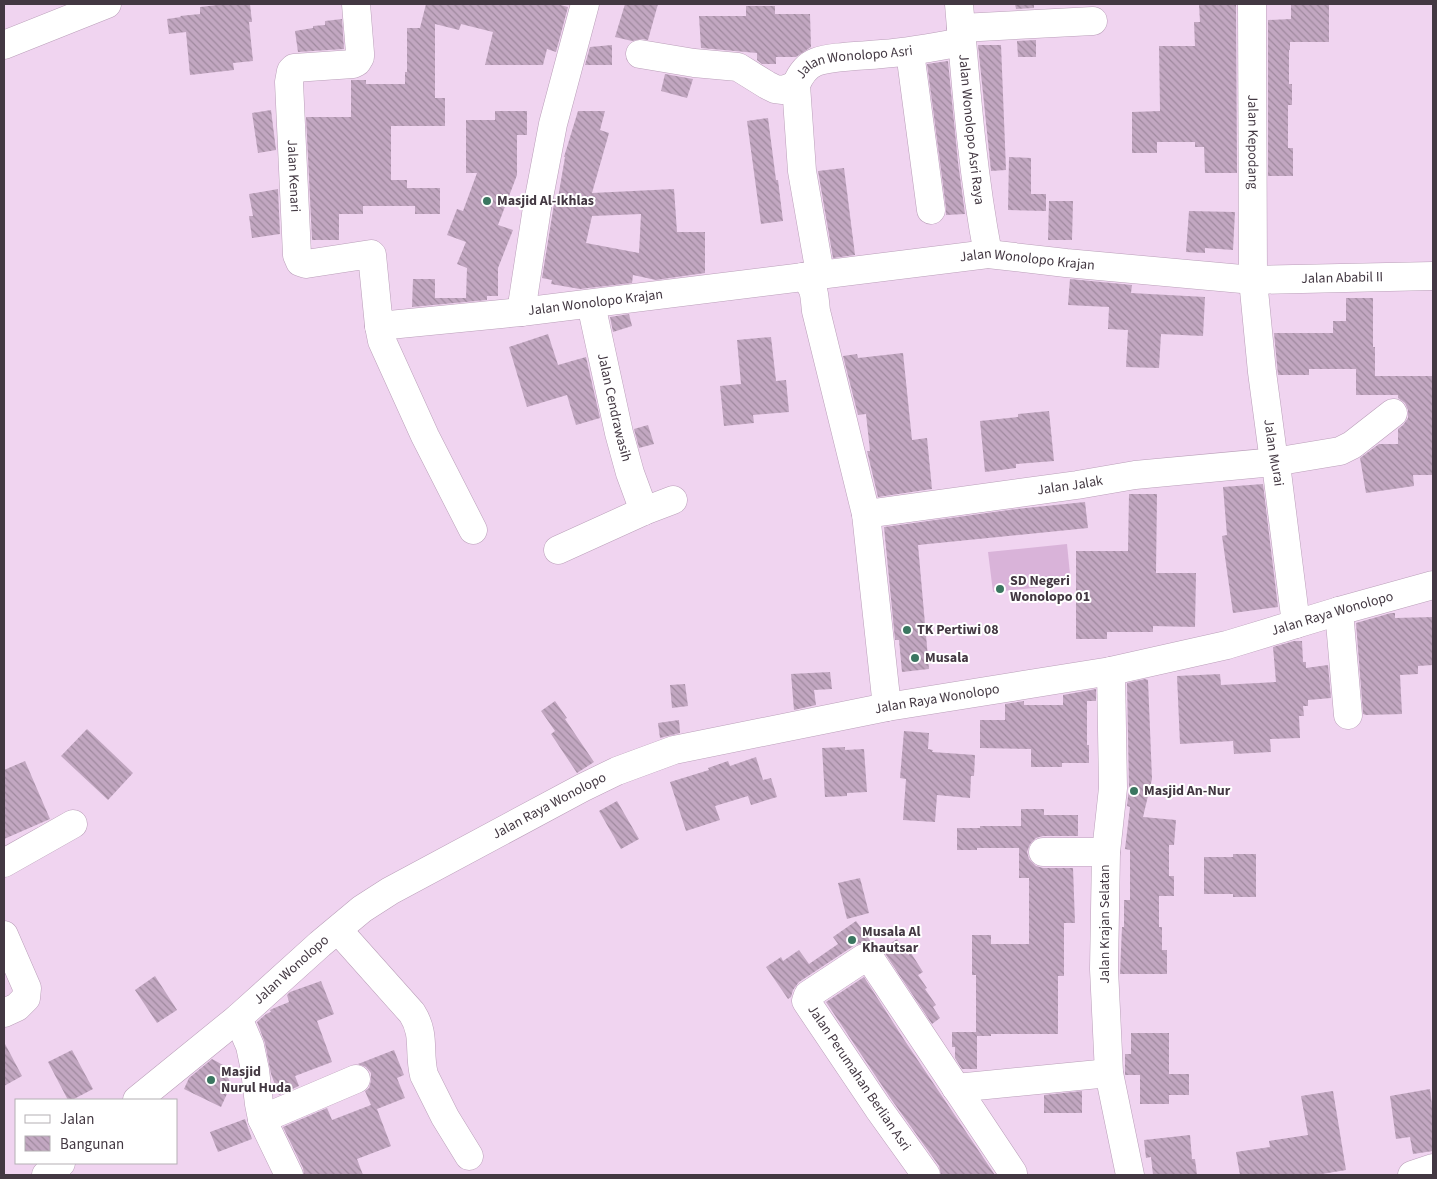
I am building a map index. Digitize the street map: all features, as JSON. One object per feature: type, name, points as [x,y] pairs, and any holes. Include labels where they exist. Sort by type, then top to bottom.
[{"type":"street","points":[[4,45],[107,4]]},
{"type":"street","name":"Jalan Kenari","points":[[356,4],[360,53],[357,62],[353,64],[294,68],[290,76],[297,255],[300,262],[306,264],[372,255],[382,340],[425,436],[473,530]]},
{"type":"street","name":"Jalan Wonolopo Krajan","points":[[585,4],[552,124],[521,312],[988,254],[1253,280]]},
{"type":"street","name":"Jalan Kepodang","points":[[1252,4],[1253,280]]},
{"type":"street","name":"Jalan Wonolopo Asri","points":[[810,276],[819,268],[802,171],[796,85],[806,68],[816,62],[832,59],[910,52],[961,25],[1060,13],[1093,21]]},
{"type":"street","name":"Jalan Wonolopo Asri Raya","points":[[961,25],[970,132],[982,226],[988,254]]},
{"type":"street","points":[[910,52],[931,210]]},
{"type":"street","points":[[640,54],[738,68],[775,89],[783,90],[796,85]]},
{"type":"street","points":[[810,276],[816,311],[866,514],[887,707]]},
{"type":"street","name":"Jalan Ababil II","points":[[1253,280],[1433,276]]},
{"type":"street","name":"Jalan Murai","points":[[1253,280],[1262,372],[1296,624]]},
{"type":"street","name":"Jalan Cendrawasih","points":[[591,304],[630,473],[644,511]]},
{"type":"street","points":[[379,326],[521,312]]},
{"type":"street","name":"Jalan Jalak","points":[[866,514],[1077,485],[1135,475],[1274,462],[1340,451],[1352,445],[1393,413]]},
{"type":"street","points":[[558,550],[673,500]]},
{"type":"street","name":"Jalan Raya Wonolopo","points":[[457,856],[608,775],[674,750],[887,707],[1111,671],[1226,645],[1339,611],[1433,586]]},
{"type":"street","points":[[1339,611],[1348,715]]},
{"type":"street","name":"Jalan Krajan Selatan","points":[[1111,671],[1113,788],[1106,852],[1104,969],[1109,1073],[1130,1175]]},
{"type":"street","points":[[4,863],[73,824]]},
{"type":"street","points":[[1043,852],[1106,852]]},
{"type":"street","name":"Jalan Wonolopo","points":[[138,1099],[238,1018],[362,909],[390,891],[457,856]]},
{"type":"street","points":[[338,930],[412,1012],[418,1022],[422,1067],[426,1080],[445,1117],[469,1156]]},
{"type":"street","points":[[4,935],[27,988],[26,998],[17,1007],[4,1013]]},
{"type":"street","name":"Jalan Perumahan Berlian Asri","points":[[926,1175],[808,1006],[806,1000],[808,995],[864,958],[871,960],[1013,1175]]},
{"type":"street","points":[[238,1018],[250,1046],[262,1119],[289,1175]]},
{"type":"street","points":[[956,1088],[1109,1073]]},
{"type":"street","points":[[262,1119],[356,1079]]},
{"type":"street","points":[[1412,1175],[1433,1168]]},
{"type":"shaded area","points":[[1067,544],[1071,584],[993,592],[988,552]]},
{"type":"building","points":[[250,4],[252,22],[249,22],[253,61],[233,63],[234,70],[190,75],[186,32],[169,34],[167,19],[200,14],[200,7]]},
{"type":"building","points":[[426,4],[557,4],[568,7],[556,52],[547,49],[543,65],[485,65],[493,32],[461,24],[459,30],[435,24],[435,98],[445,98],[445,126],[391,126],[391,180],[407,180],[407,188],[440,188],[440,214],[415,214],[415,206],[363,206],[363,214],[339,214],[339,240],[312,240],[306,117],[351,117],[351,80],[366,80],[366,84],[405,84],[405,72],[407,72],[407,28],[420,28]]},
{"type":"building","points":[[625,4],[658,4],[648,40],[632,41],[615,37]]},
{"type":"building","points":[[1015,4],[1034,4],[1034,8],[1016,9]]},
{"type":"building","points":[[1199,4],[1236,4],[1237,173],[1205,173],[1204,147],[1195,147],[1195,142],[1157,142],[1157,153],[1132,153],[1132,112],[1160,111],[1159,46],[1195,46],[1194,22],[1200,22]]},
{"type":"building","points":[[1291,4],[1329,4],[1329,42],[1290,42],[1289,84],[1292,84],[1292,105],[1288,105],[1288,148],[1293,148],[1293,176],[1268,176],[1268,20],[1291,19]]},
{"type":"building","points":[[746,6],[775,6],[775,14],[810,14],[811,47],[796,57],[776,57],[776,64],[762,64],[757,60],[757,53],[701,48],[699,16],[746,16]]},
{"type":"building","points":[[342,19],[344,49],[298,52],[295,31],[325,25],[325,21]]},
{"type":"building","points":[[1036,40],[1036,57],[1018,57],[1017,41]]},
{"type":"building","points":[[612,45],[612,65],[585,65],[590,47]]},
{"type":"building","points":[[978,45],[1001,45],[1006,170],[991,171]]},
{"type":"building","points":[[948,61],[965,214],[946,215],[927,64]]},
{"type":"building","points":[[665,74],[693,79],[687,98],[661,91]]},
{"type":"building","points":[[271,110],[276,150],[258,153],[252,113]]},
{"type":"building","points":[[495,111],[527,111],[527,135],[517,135],[517,175],[498,225],[513,230],[498,268],[498,296],[487,296],[487,300],[412,307],[413,279],[435,279],[435,298],[466,298],[467,268],[457,264],[466,242],[447,235],[457,209],[463,211],[477,173],[466,173],[466,120],[495,120]]},
{"type":"building","points":[[578,111],[605,111],[600,130],[609,133],[592,193],[674,189],[677,232],[705,232],[705,273],[656,280],[633,275],[632,283],[580,289],[551,284],[552,280],[542,278],[555,198],[558,198],[564,157]],"holes":[[[641,214],[639,253],[586,243],[592,216]]]},
{"type":"building","points":[[768,118],[783,221],[761,224],[747,121]]},
{"type":"building","points":[[1009,157],[1031,158],[1031,194],[1046,194],[1046,211],[1008,210]]},
{"type":"building","points":[[844,168],[855,255],[833,258],[818,171]]},
{"type":"building","points":[[278,189],[280,234],[252,238],[249,216],[253,216],[249,194]]},
{"type":"building","points":[[1049,201],[1073,201],[1072,240],[1048,240]]},
{"type":"building","points":[[1189,211],[1235,212],[1233,250],[1205,248],[1205,253],[1186,252]]},
{"type":"building","points":[[1070,279],[1132,285],[1131,293],[1205,297],[1203,336],[1161,334],[1159,368],[1126,367],[1128,330],[1108,329],[1109,307],[1068,305]]},
{"type":"building","points":[[1346,298],[1373,298],[1375,376],[1432,376],[1433,475],[1413,475],[1414,486],[1366,493],[1360,458],[1379,444],[1398,444],[1398,429],[1408,418],[1408,410],[1405,403],[1398,398],[1398,395],[1356,395],[1356,369],[1309,369],[1309,375],[1278,375],[1274,333],[1333,333],[1333,321],[1346,321]]},
{"type":"building","points":[[629,314],[632,326],[613,332],[610,317]]},
{"type":"building","points":[[548,334],[558,365],[586,357],[600,418],[576,425],[567,395],[527,407],[509,347]]},
{"type":"building","points":[[771,337],[776,381],[786,380],[789,412],[753,415],[754,423],[724,426],[720,386],[741,384],[737,340]]},
{"type":"building","points":[[903,353],[912,440],[927,438],[932,489],[878,497],[867,451],[870,451],[866,414],[858,415],[843,356],[857,354],[858,358]]},
{"type":"building","points":[[1049,411],[1054,461],[1016,464],[1016,468],[985,472],[980,421]]},
{"type":"building","points":[[648,425],[654,444],[639,448],[634,429]]},
{"type":"building","points":[[1263,484],[1278,607],[1233,613],[1222,536],[1227,535],[1223,487]]},
{"type":"building","points":[[1129,494],[1157,494],[1156,573],[1196,573],[1195,627],[1153,626],[1153,632],[1107,632],[1107,639],[1076,639],[1076,551],[1128,551]]},
{"type":"building","points":[[1085,502],[1088,528],[918,545],[929,669],[902,672],[899,640],[895,640],[884,527],[1016,509]]},
{"type":"building","points":[[1395,613],[1395,618],[1433,617],[1433,665],[1418,666],[1418,674],[1400,675],[1402,714],[1366,715],[1363,714],[1356,623]]},
{"type":"building","points":[[1294,641],[1302,641],[1303,662],[1306,662],[1306,668],[1328,665],[1331,698],[1308,700],[1308,706],[1303,706],[1304,716],[1299,716],[1300,738],[1270,739],[1271,752],[1234,754],[1233,741],[1180,744],[1177,676],[1220,674],[1221,685],[1276,682],[1273,647]]},
{"type":"building","points":[[830,672],[832,689],[814,690],[816,705],[794,710],[791,674]]},
{"type":"building","points":[[1148,680],[1152,779],[1143,817],[1176,820],[1174,845],[1169,845],[1169,876],[1174,876],[1174,896],[1159,896],[1159,927],[1162,927],[1162,950],[1167,950],[1167,974],[1120,974],[1124,900],[1130,900],[1130,850],[1125,849],[1130,807],[1127,806],[1129,788],[1127,683]]},
{"type":"building","points":[[685,684],[688,706],[672,708],[670,685]]},
{"type":"building","points":[[1096,689],[1096,701],[1087,701],[1089,763],[1062,763],[1062,767],[1031,767],[1031,749],[980,748],[980,720],[1005,720],[1005,704],[1024,701],[1024,705],[1063,705],[1063,695]]},
{"type":"building","points":[[555,701],[594,762],[577,773],[551,734],[555,731],[541,711]]},
{"type":"building","points":[[679,720],[680,733],[660,738],[658,723]]},
{"type":"building","points":[[87,729],[133,773],[108,800],[61,756]]},
{"type":"building","points":[[904,731],[929,733],[928,749],[933,750],[932,752],[975,755],[974,776],[971,776],[970,798],[937,795],[935,822],[903,820],[906,779],[900,778]]},
{"type":"building","points":[[845,747],[845,750],[864,749],[867,792],[847,793],[847,796],[825,797],[822,748]]},
{"type":"building","points":[[756,757],[763,780],[771,778],[777,797],[751,805],[748,796],[715,806],[720,820],[686,831],[670,782],[709,770],[708,768],[728,761],[730,766]]},
{"type":"building","points":[[25,761],[50,819],[4,839],[4,770]]},
{"type":"building","points":[[617,801],[639,839],[621,849],[599,811]]},
{"type":"building","points":[[1021,809],[1044,809],[1044,815],[1078,815],[1078,836],[1043,836],[1036,838],[1030,844],[1027,852],[1029,859],[1036,866],[1043,868],[1073,868],[1075,923],[1064,923],[1064,976],[1058,976],[1058,1034],[991,1034],[991,1036],[977,1036],[977,1069],[962,1069],[955,1058],[955,1047],[952,1047],[952,1032],[976,1032],[976,975],[972,975],[972,935],[991,935],[991,944],[1029,944],[1029,878],[1019,878],[1019,848],[957,850],[957,828],[1021,826]]},
{"type":"building","points":[[1233,854],[1256,854],[1256,897],[1233,897],[1233,894],[1204,894],[1204,857],[1233,857]]},
{"type":"building","points":[[860,878],[869,913],[847,919],[838,883]]},
{"type":"building","points":[[856,921],[872,943],[864,942],[855,945],[799,982],[788,999],[766,967],[781,957],[783,961],[799,950],[809,964],[838,944],[833,937]]},
{"type":"building","points":[[897,939],[908,955],[911,953],[923,972],[918,975],[936,1005],[933,1007],[940,1018],[932,1024],[882,949]]},
{"type":"building","points":[[155,976],[177,1010],[157,1023],[135,990]]},
{"type":"building","points":[[864,977],[995,1175],[941,1175],[939,1166],[891,1099],[826,1002]]},
{"type":"building","points":[[321,981],[334,1014],[317,1021],[332,1062],[295,1076],[299,1086],[279,1095],[271,1074],[265,1043],[257,1022],[271,1012],[270,1010],[289,1002],[287,995],[290,992]]},
{"type":"building","points":[[1131,1033],[1169,1033],[1169,1074],[1189,1074],[1189,1095],[1169,1095],[1169,1104],[1140,1104],[1140,1075],[1125,1075],[1125,1054],[1131,1054]]},
{"type":"building","points":[[4,1042],[22,1076],[4,1086]]},
{"type":"building","points":[[72,1050],[93,1089],[74,1099],[67,1099],[48,1062]]},
{"type":"building","points":[[394,1050],[404,1075],[397,1078],[405,1098],[377,1109],[391,1146],[357,1159],[363,1175],[304,1175],[303,1168],[283,1127],[327,1108],[332,1120],[371,1105],[365,1091],[369,1088],[371,1073],[366,1067],[358,1064]]},
{"type":"building","name":"Masjid Nurul Huda","points":[[212,1059],[223,1065],[231,1085],[221,1107],[184,1089],[189,1078]]},
{"type":"building","points":[[1430,1089],[1433,1113],[1433,1151],[1413,1154],[1410,1137],[1396,1139],[1390,1096]]},
{"type":"building","points":[[1082,1091],[1082,1113],[1044,1113],[1044,1095]]},
{"type":"building","points":[[1333,1091],[1346,1170],[1316,1175],[1240,1175],[1236,1152],[1270,1147],[1269,1141],[1308,1135],[1301,1096]]},
{"type":"building","points":[[245,1119],[252,1139],[218,1152],[210,1132]]},
{"type":"building","points":[[1190,1135],[1192,1159],[1195,1159],[1197,1175],[1153,1175],[1151,1157],[1146,1158],[1144,1140]]},
{"type":"place","name":"Masjid Al-Ikhlas","points":[[487,201]]},
{"type":"place","name":"SD Negeri Wonolopo 01","points":[[1000,589]]},
{"type":"place","name":"TK Pertiwi 08","points":[[907,630]]},
{"type":"place","name":"Musala","points":[[915,658]]},
{"type":"place","name":"Masjid An-Nur","points":[[1134,791]]},
{"type":"place","name":"Musala Al Khautsar","points":[[852,940]]},
{"type":"place","name":"Masjid Nurul Huda","points":[[211,1080]]}]
